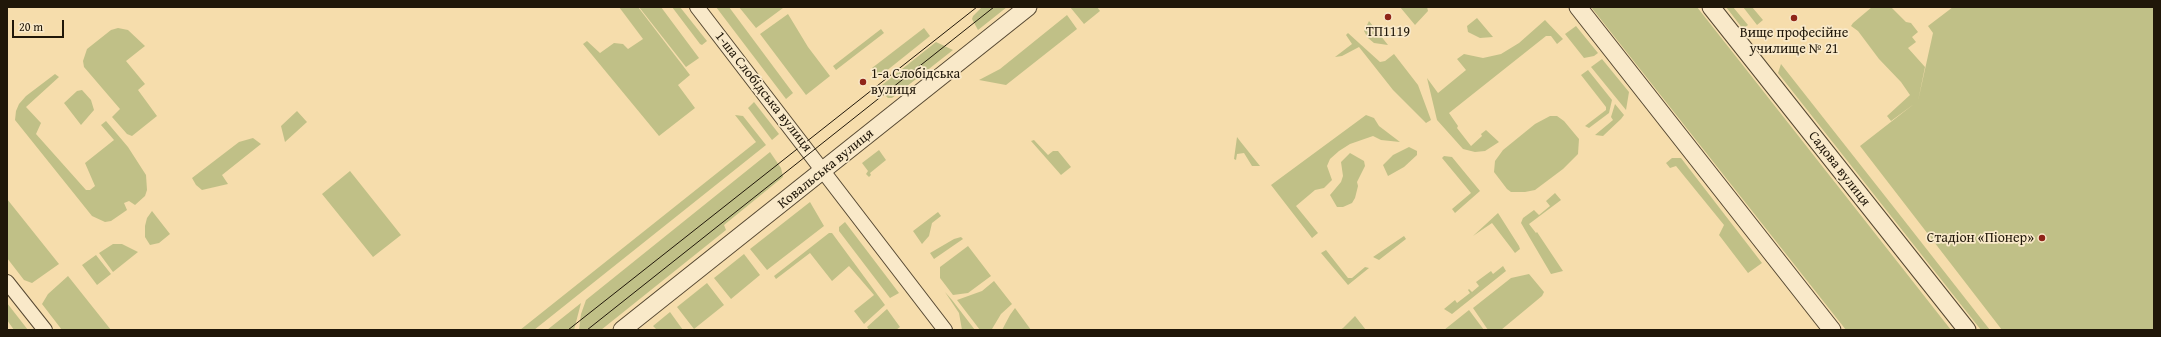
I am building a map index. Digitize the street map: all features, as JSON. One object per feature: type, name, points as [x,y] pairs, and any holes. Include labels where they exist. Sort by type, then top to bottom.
[{"type":"street","name":"1-ша Слобідська вулиця","points":[[698,7],[945,330]]},
{"type":"street","name":"Ковальська вулиця","points":[[622,330],[1028,7]]},
{"type":"street","points":[[1578,7],[1832,330]]},
{"type":"street","name":"Садова вулиця","points":[[1711,7],[1967,330]]},
{"type":"street","points":[[7,282],[45,330]]},
{"type":"green space","points":[[619,7],[638,7],[690,75],[678,85],[695,108],[659,136],[583,44],[587,41],[600,53],[614,43],[623,44],[628,49],[643,39]]},
{"type":"green space","points":[[639,7],[661,7],[699,58],[686,67]]},
{"type":"green space","points":[[672,7],[680,7],[707,41],[702,45],[700,44]]},
{"type":"green space","points":[[716,7],[729,7],[793,93],[786,99]]},
{"type":"green space","points":[[739,7],[782,7],[783,8],[756,28]]},
{"type":"green space","points":[[982,7],[1007,7],[978,30],[972,19]]},
{"type":"green space","points":[[1070,7],[1097,7],[1100,11],[1084,24]]},
{"type":"green space","points":[[1400,7],[1427,7],[1428,11],[1415,25]]},
{"type":"green space","points":[[1591,7],[1697,7],[1951,330],[1846,330]]},
{"type":"green space","points":[[1726,7],[1733,7],[1748,25],[1743,29]]},
{"type":"green space","points":[[1743,7],[1752,7],[1763,20],[1757,25]]},
{"type":"green space","name":"Стадіон «Піонер»","points":[[1872,7],[1891,7],[1906,22],[1911,23],[1918,32],[1912,37],[1916,42],[1908,48],[1925,67],[1918,101],[1933,33],[1928,26],[1953,7],[2154,7],[2154,330],[2002,330],[1860,146],[1914,104],[1891,121],[1887,116],[1910,95],[1901,82],[1879,59],[1858,31],[1851,26]]},
{"type":"green space","points":[[788,14],[808,47],[830,76],[806,95],[760,34]]},
{"type":"green space","points":[[1067,15],[1077,29],[1006,85],[979,80],[1000,69]]},
{"type":"green space","points":[[1477,18],[1493,37],[1480,38],[1468,32],[1467,26]]},
{"type":"green space","points":[[1545,20],[1563,39],[1557,44],[1551,36],[1546,36],[1449,113],[1458,126],[1457,128],[1471,146],[1486,130],[1499,142],[1485,151],[1475,152],[1463,149],[1437,120],[1427,78],[1438,93],[1466,70],[1457,59],[1464,54],[1483,58],[1501,54],[1519,43]]},
{"type":"green space","points":[[1369,21],[1388,45],[1374,43],[1368,38],[1364,31]]},
{"type":"green space","points":[[1576,26],[1598,53],[1594,56],[1584,58],[1565,34]]},
{"type":"green space","points":[[118,28],[128,30],[145,46],[126,61],[145,84],[138,90],[157,116],[132,136],[127,134],[112,117],[120,109],[84,67],[83,61],[87,49],[111,30]]},
{"type":"green space","points":[[924,28],[930,36],[880,76],[872,68]]},
{"type":"green space","points":[[881,29],[884,33],[836,70],[833,66]]},
{"type":"green space","points":[[1348,33],[1380,62],[1385,61],[1394,54],[1418,85],[1431,120],[1426,123],[1393,90],[1359,47],[1342,56],[1335,57],[1352,44],[1346,35]]},
{"type":"green space","points":[[936,42],[953,50],[892,98],[888,98],[879,89],[882,85]]},
{"type":"green space","points":[[1602,59],[1629,92],[1626,110],[1591,67]]},
{"type":"green space","points":[[1781,64],[1990,330],[1981,330],[1778,73]]},
{"type":"green space","points":[[1588,70],[1612,100],[1609,113],[1589,128],[1585,126],[1606,110],[1606,107],[1581,75]]},
{"type":"green space","points":[[55,74],[59,77],[26,107],[41,123],[36,134],[86,190],[90,190],[95,186],[85,163],[114,140],[101,125],[106,121],[128,147],[146,175],[147,190],[145,196],[135,205],[129,201],[124,203],[127,210],[111,221],[105,222],[92,216],[15,120],[16,111],[19,104],[26,96]]},
{"type":"green space","points":[[82,90],[91,100],[94,110],[81,125],[64,103],[77,91]]},
{"type":"green space","points":[[754,102],[779,134],[772,140],[748,108]]},
{"type":"green space","points":[[1615,104],[1624,115],[1603,136],[1595,135],[1613,120],[1611,117]]},
{"type":"green space","points":[[297,111],[307,122],[285,142],[281,126]]},
{"type":"green space","points":[[735,115],[743,116],[766,145],[534,330],[520,330],[756,142]]},
{"type":"green space","points":[[1366,115],[1374,118],[1379,126],[1400,142],[1381,140],[1373,136],[1350,144],[1330,159],[1327,166],[1332,180],[1324,188],[1315,190],[1296,206],[1318,233],[1312,238],[1271,185]]},
{"type":"green space","points":[[1550,116],[1557,116],[1564,121],[1579,139],[1578,154],[1563,169],[1535,190],[1511,192],[1494,172],[1495,161],[1503,150],[1535,124]]},
{"type":"green space","points":[[1237,137],[1260,166],[1252,166],[1244,153],[1237,154],[1236,160],[1234,159]]},
{"type":"green space","points":[[253,138],[261,144],[222,175],[228,184],[202,190],[196,185],[192,178],[239,142]]},
{"type":"green space","points":[[1034,140],[1048,155],[1053,151],[1058,151],[1071,167],[1061,175],[1031,141]]},
{"type":"green space","points":[[1409,147],[1417,151],[1417,155],[1404,167],[1388,176],[1383,165],[1393,155]]},
{"type":"green space","points":[[879,150],[886,160],[870,173],[871,175],[869,177],[866,174],[868,171],[862,163]]},
{"type":"green space","points":[[770,152],[781,168],[783,177],[724,225],[726,230],[601,330],[579,330],[581,314],[586,300]]},
{"type":"green space","points":[[1350,153],[1364,161],[1365,166],[1357,182],[1358,186],[1352,203],[1343,207],[1337,207],[1330,195],[1341,182],[1343,176],[1341,162]]},
{"type":"green space","points":[[1444,156],[1452,157],[1480,191],[1455,213],[1452,209],[1471,193],[1442,158]]},
{"type":"green space","points":[[1672,158],[1681,158],[1762,263],[1748,273],[1719,235],[1724,225],[1676,166],[1670,168],[1666,163]]},
{"type":"green space","points":[[350,171],[401,235],[373,257],[322,194]]},
{"type":"green space","points":[[1555,193],[1561,200],[1529,224],[1536,233],[1537,232],[1563,271],[1551,274],[1521,223],[1523,218],[1534,210],[1539,215],[1550,206],[1546,201]]},
{"type":"green space","points":[[7,199],[59,264],[32,283],[24,280],[7,258]]},
{"type":"green space","points":[[810,202],[824,226],[767,270],[750,249]]},
{"type":"green space","points":[[152,211],[170,234],[159,243],[150,245],[145,237],[145,226],[147,218]]},
{"type":"green space","points":[[938,212],[941,216],[932,223],[929,236],[922,244],[913,231]]},
{"type":"green space","points":[[1498,213],[1519,246],[1520,249],[1515,253],[1492,223],[1473,236]]},
{"type":"green space","points":[[845,222],[899,293],[890,298],[839,231],[839,227]]},
{"type":"green space","points":[[829,233],[832,233],[885,305],[864,324],[854,311],[874,295],[849,266],[832,281],[810,253],[776,279],[774,276]]},
{"type":"green space","points":[[1404,236],[1406,239],[1379,260],[1373,257]]},
{"type":"green space","points":[[961,237],[963,239],[934,259],[930,253],[954,239]]},
{"type":"green space","points":[[113,244],[122,244],[138,252],[113,272],[99,253]]},
{"type":"green space","points":[[968,246],[991,276],[968,293],[953,295],[940,278],[940,267]]},
{"type":"green space","points":[[1326,250],[1348,278],[1352,278],[1365,267],[1369,268],[1348,285],[1321,253]]},
{"type":"green space","points":[[744,254],[760,275],[731,299],[714,278]]},
{"type":"green space","points":[[96,255],[111,274],[97,285],[82,265]]},
{"type":"green space","points":[[1503,266],[1506,271],[1452,314],[1444,309],[1455,300],[1457,303],[1470,293],[1468,290],[1469,289],[1472,292],[1479,286],[1476,282],[1491,271],[1493,274]]},
{"type":"green space","points":[[1529,274],[1544,292],[1542,296],[1501,330],[1488,330],[1473,308],[1511,278]]},
{"type":"green space","points":[[68,276],[111,330],[62,330],[42,304],[48,294]]},
{"type":"green space","points":[[994,281],[1012,304],[1001,314],[992,329],[980,330],[957,300],[982,291]]},
{"type":"green space","points":[[707,283],[724,305],[694,329],[677,307]]},
{"type":"green space","points":[[945,292],[975,330],[962,330],[959,313]]},
{"type":"green space","points":[[7,303],[28,330],[14,330],[7,320]]},
{"type":"green space","points":[[581,303],[574,330],[547,330]]},
{"type":"green space","points":[[1015,308],[1031,330],[1002,330]]},
{"type":"green space","points":[[887,309],[900,327],[896,330],[869,330],[867,327]]},
{"type":"green space","points":[[1469,310],[1484,330],[1444,330]]},
{"type":"green space","points":[[670,312],[683,330],[657,330],[653,326]]},
{"type":"green space","points":[[1355,316],[1366,330],[1340,330],[1343,328]]},
{"type":"tram line","points":[[568,330],[977,7]]},
{"type":"tram line","points":[[587,330],[994,7]]},
{"type":"place","name":"ТП1119","points":[[1388,17]]},
{"type":"place","name":"Вище професійне училище № 21","points":[[1794,18]]},
{"type":"place","name":"1-а Слобідська вулиця","points":[[863,82]]},
{"type":"place","name":"Стадіон «Піонер»","points":[[2042,238]]}]
